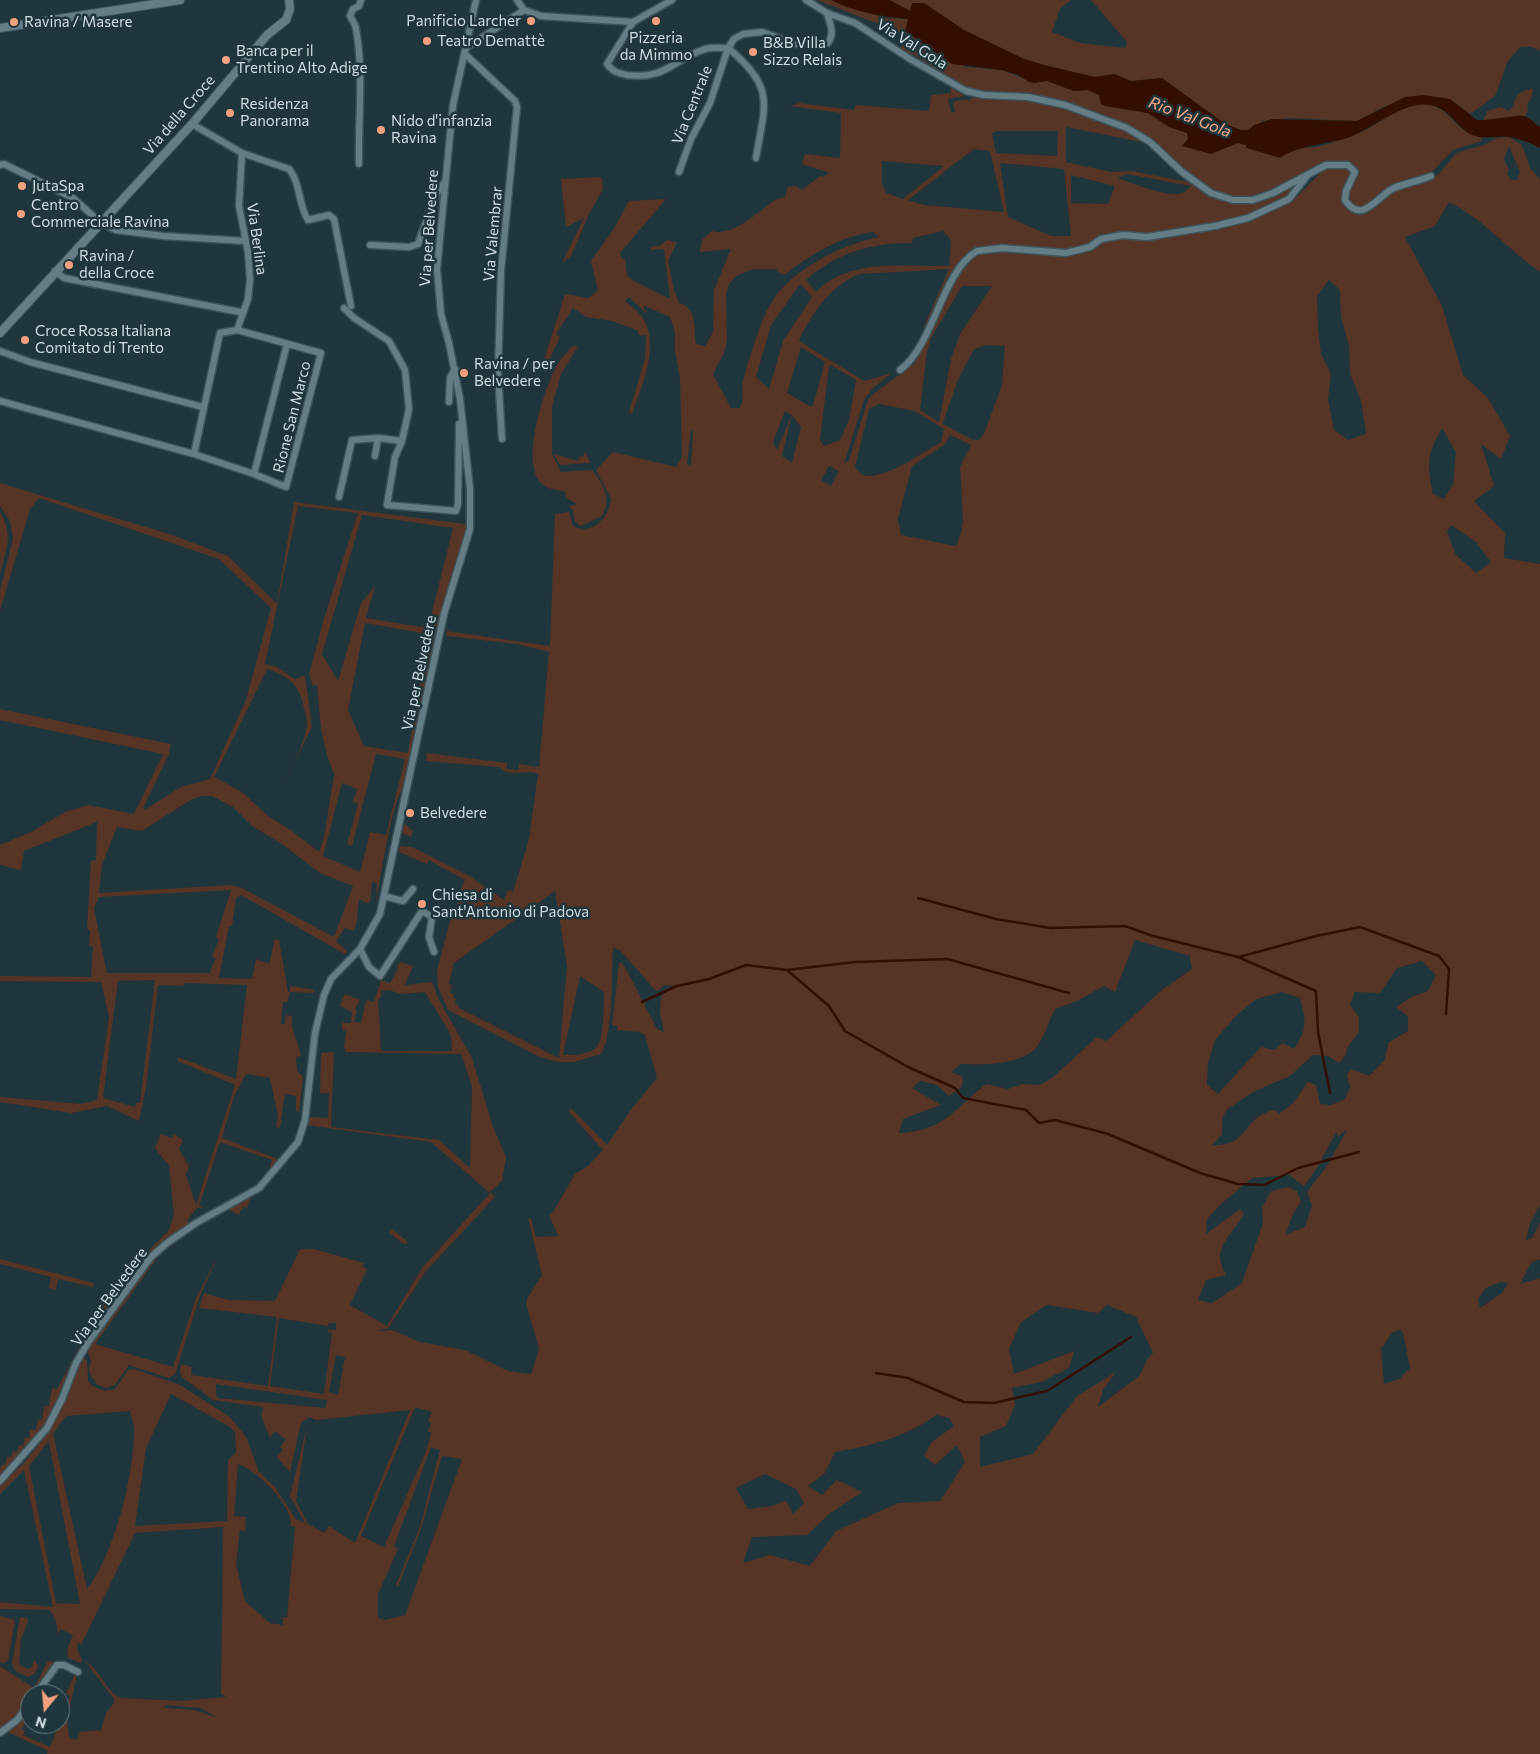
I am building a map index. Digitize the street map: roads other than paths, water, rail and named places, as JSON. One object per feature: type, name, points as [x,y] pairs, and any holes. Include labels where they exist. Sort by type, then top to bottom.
[{"type":"street","points":[[0,28],[180,0]]},
{"type":"street","name":"Via della Croce","points":[[1,329],[192,124],[267,35],[286,20],[290,9],[289,0]]},
{"type":"street","points":[[359,164],[358,118],[361,88],[356,27],[350,16],[353,9],[359,6],[360,0]]},
{"type":"street","name":"Via per Belvedere","points":[[0,1481],[47,1428],[82,1352],[151,1258],[167,1243],[196,1223],[259,1188],[298,1142],[305,1120],[315,1032],[321,1004],[331,979],[360,949],[380,914],[444,614],[470,529],[470,490],[460,399],[455,369],[440,314],[436,269],[453,105],[476,0]]},
{"type":"street","points":[[517,0],[524,10],[541,16],[633,22],[672,0]]},
{"type":"street","name":"Via Val Gola","points":[[806,0],[827,14],[855,23],[910,59],[966,91],[1065,105],[1120,125],[1150,142],[1182,172],[1202,187],[1212,193],[1233,200],[1253,200],[1308,176],[1326,165],[1338,164],[1354,169],[1355,172],[1346,190],[1345,200],[1353,207],[1364,210],[1395,188],[1431,176]]},
{"type":"street","points":[[465,51],[524,10]]},
{"type":"street","points":[[756,158],[765,97],[754,72],[728,48],[734,39],[739,36],[762,32],[796,44],[828,43],[832,38],[832,31],[827,14]]},
{"type":"street","name":"Via Centrale","points":[[633,22],[607,64],[612,71],[619,74],[642,77],[663,73],[700,51],[708,48],[728,48],[710,104],[691,139],[679,172]]},
{"type":"street","name":"Via Valembrar","points":[[465,51],[515,101],[517,107],[501,280],[498,373],[502,439]]},
{"type":"street","points":[[192,124],[242,154]]},
{"type":"street","name":"Via per Belvedere","points":[[242,154],[289,170],[294,175],[303,212],[308,220],[329,215],[334,219],[347,307],[351,314],[389,341],[405,370],[409,409],[402,441],[395,457],[387,505],[456,511],[458,504],[460,399]]},
{"type":"street","name":"Via Berlina","points":[[237,330],[248,299],[250,280],[246,241],[238,198],[242,154]]},
{"type":"street","points":[[0,165],[4,164],[73,198],[101,223],[116,230],[246,241]]},
{"type":"street","points":[[900,370],[916,356],[923,336],[959,270],[977,251],[1002,248],[1066,253],[1090,247],[1101,239],[1123,235],[1147,237],[1215,226],[1248,218],[1290,199],[1308,176]]},
{"type":"street","points":[[370,245],[409,247],[418,244],[436,194],[444,183]]},
{"type":"street","points":[[55,271],[64,278],[240,312]]},
{"type":"street","points":[[194,454],[202,407],[220,333],[237,330]]},
{"type":"street","name":"Rione San Marco","points":[[0,401],[194,454],[286,487],[321,353],[237,330]]},
{"type":"street","name":"Rione San Marco","points":[[254,474],[286,344]]},
{"type":"street","points":[[0,351],[30,362],[202,407]]},
{"type":"street","points":[[449,402],[450,378],[455,369]]},
{"type":"street","points":[[375,456],[378,438]]},
{"type":"street","points":[[339,497],[352,440],[378,438],[402,441]]},
{"type":"street","points":[[384,896],[403,901],[413,889]]},
{"type":"street","points":[[360,949],[369,966],[380,976],[422,911],[432,918],[429,937],[434,952]]},
{"type":"street","points":[[43,1684],[57,1665],[64,1665],[78,1672]]},
{"type":"street","points":[[0,1733],[20,1716]]},
{"type":"water","name":"Rio Val Gola","points":[[831,0],[890,0],[910,11],[912,3],[924,3],[964,30],[1024,59],[1095,77],[1114,74],[1131,81],[1162,78],[1225,124],[1241,130],[1248,130],[1254,125],[1272,119],[1357,121],[1405,97],[1423,95],[1450,99],[1477,120],[1516,116],[1526,117],[1540,127],[1540,148],[1511,138],[1475,136],[1437,107],[1420,105],[1389,116],[1350,137],[1303,148],[1281,158],[1250,149],[1246,145],[1238,143],[1211,154],[1182,146],[1188,139],[1187,133],[1169,127],[1148,113],[1105,106],[1101,104],[1099,95],[1088,90],[1074,91],[1047,81],[1029,82],[1018,75],[1002,70],[952,64],[905,31],[908,19],[869,13],[849,8]]},
{"type":"waterway","points":[[918,898],[996,919],[1051,928],[1125,926],[1153,936],[1238,957],[1316,991],[1318,1032],[1330,1093]]},
{"type":"waterway","points":[[1239,957],[1316,936],[1360,927],[1439,956],[1449,969],[1446,1014]]},
{"type":"waterway","points":[[642,1002],[677,986],[709,979],[746,965],[787,970],[855,962],[947,959],[1069,993]]},
{"type":"waterway","points":[[787,970],[829,1006],[845,1031],[908,1067],[955,1088],[963,1098],[1026,1110],[1039,1123],[1055,1120],[1108,1134],[1200,1173],[1238,1184],[1264,1185],[1298,1168],[1359,1152]]},
{"type":"waterway","points":[[876,1373],[908,1378],[964,1402],[994,1403],[1047,1391],[1131,1337]]},
{"type":"place","name":"Panificio Larcher","points":[[531,21]]},
{"type":"place","name":"Pizzeria da Mimmo","points":[[656,21]]},
{"type":"place","name":"Ravina / Masere","points":[[14,22]]},
{"type":"place","name":"Teatro Demattè","points":[[427,41]]},
{"type":"place","name":"B&B Villa Sizzo Relais","points":[[753,52]]},
{"type":"place","name":"Banca per il Trentino Alto Adige","points":[[226,60]]},
{"type":"place","name":"Residenza Panorama","points":[[230,113]]},
{"type":"place","name":"Nido d'infanzia Ravina","points":[[381,130]]},
{"type":"place","name":"JutaSpa","points":[[22,186]]},
{"type":"place","name":"Centro Commerciale Ravina","points":[[21,214]]},
{"type":"place","name":"Ravina / della Croce","points":[[69,265]]},
{"type":"place","name":"Croce Rossa Italiana Comitato di Trento","points":[[25,340]]},
{"type":"place","name":"Ravina / per Belvedere","points":[[464,373]]},
{"type":"place","name":"Belvedere","points":[[410,813]]},
{"type":"place","name":"Chiesa di Sant'Antonio di Padova","points":[[422,904]]}]
